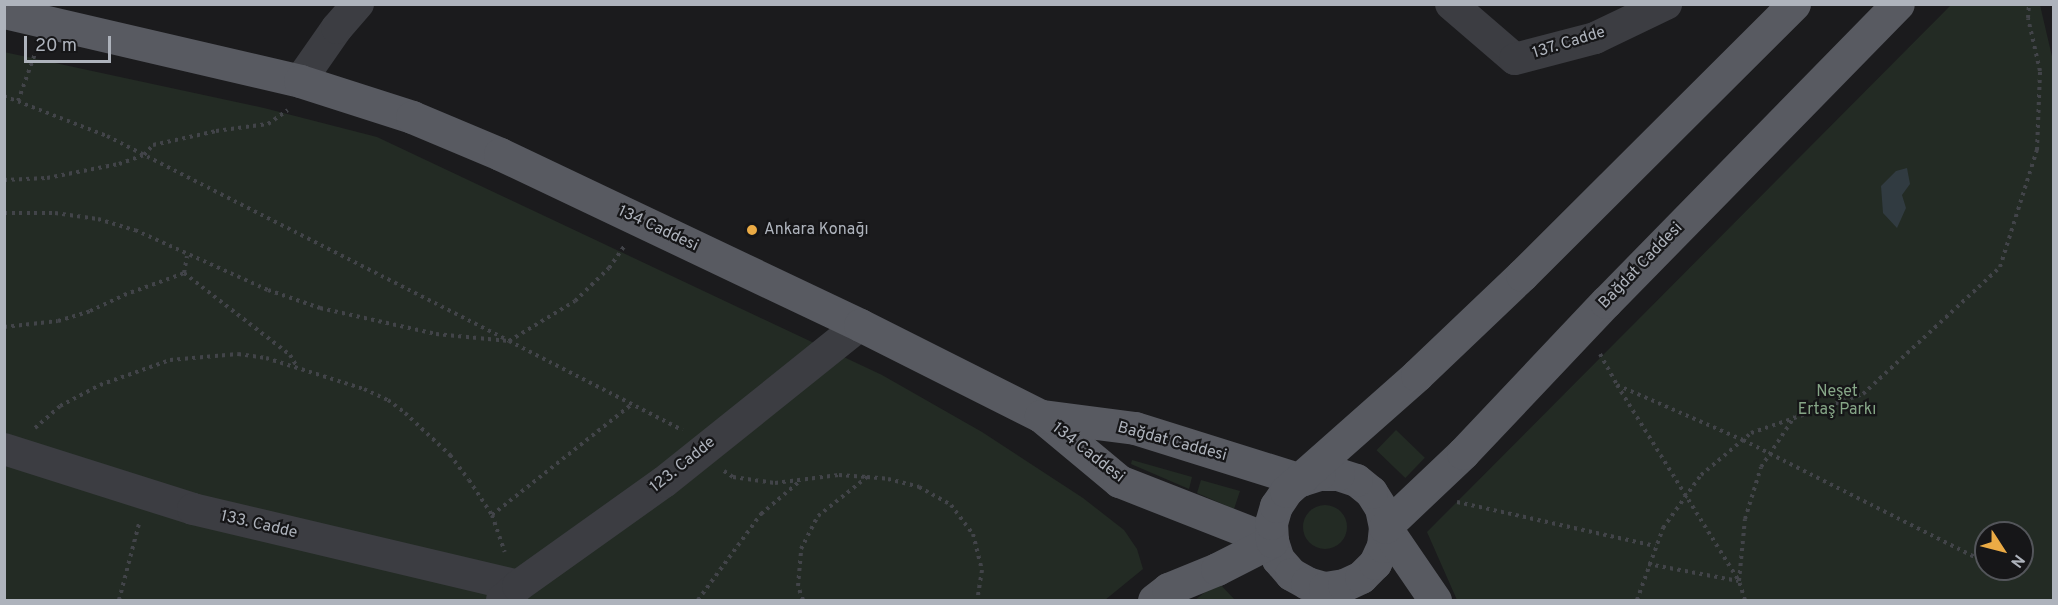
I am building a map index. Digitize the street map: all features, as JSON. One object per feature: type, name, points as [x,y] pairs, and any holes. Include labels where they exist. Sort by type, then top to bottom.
[{"type":"main road","points":[[1385,527],[1383,546],[1375,563],[1342,595],[1307,584],[1291,574],[1278,559],[1272,541],[1271,523],[1276,506],[1286,491],[1301,480],[1522,275],[1794,4]]},
{"type":"main road","name":"Bağdat Caddesi","points":[[1385,527],[1898,4]]},
{"type":"main road","name":"134 Caddesi","points":[[4,12],[300,81],[412,117],[500,154],[642,221],[860,325],[1041,416],[1119,481],[1272,541]]},
{"type":"main road","name":"Bağdat Caddesi","points":[[1041,416],[1134,428],[1301,480],[1319,474],[1338,474],[1356,480],[1371,492],[1381,508],[1385,527]]},
{"type":"main road","points":[[1385,527],[1435,600]]},
{"type":"main road","points":[[1154,600],[1168,589],[1217,569],[1272,541]]},
{"type":"street","points":[[300,81],[358,4]]},
{"type":"street","name":"137. Cadde","points":[[1451,4],[1515,59],[1595,38],[1666,4]]},
{"type":"street","name":"123. Cadde","points":[[510,593],[664,482],[701,450],[860,325]]},
{"type":"street","name":"133. Cadde","points":[[11,451],[193,509],[510,593]]},
{"type":"path","points":[[1637,600],[1648,564],[1663,528],[1701,475],[1751,433],[1863,394],[2000,267],[2037,150],[2040,71],[2028,18],[2029,4]]},
{"type":"path","points":[[18,101],[46,22]]},
{"type":"path","points":[[4,180],[47,178],[119,164],[144,155],[153,145],[216,131],[268,124],[286,112],[300,81]]},
{"type":"path","points":[[4,96],[107,136],[633,404],[683,431],[733,477],[775,483],[839,475],[888,478],[919,487],[951,505],[973,534],[982,570],[977,600]]},
{"type":"path","points":[[4,213],[55,213],[98,219],[135,230],[268,290],[320,308],[436,334],[509,341],[575,301],[609,268],[642,221]]},
{"type":"path","points":[[184,273],[187,255]]},
{"type":"path","points":[[4,327],[58,321],[184,273]]},
{"type":"path","points":[[184,273],[290,355],[296,366]]},
{"type":"path","points":[[1584,325],[1617,385],[1739,581],[1745,600]]},
{"type":"path","points":[[11,451],[60,406],[100,385],[170,360],[238,354],[296,366],[364,389],[388,400],[450,455],[492,515],[510,593]]},
{"type":"path","points":[[1617,385],[1743,440],[1974,557]]},
{"type":"path","points":[[492,515],[633,404]]},
{"type":"path","points":[[1739,581],[1745,519],[1761,467],[1795,416]]},
{"type":"path","points":[[803,600],[798,586],[801,549],[819,516],[867,477]]},
{"type":"path","points":[[700,600],[761,514],[800,481]]},
{"type":"path","points":[[1423,490],[1464,505],[1655,546]]},
{"type":"path","points":[[119,600],[147,494]]},
{"type":"path","points":[[1648,564],[1739,581]]},
{"type":"green space","name":"Neşet Ertaş Parkı","points":[[1951,5],[2040,5],[2054,65],[2053,600],[1457,600],[1427,532]]},
{"type":"green space","points":[[4,52],[264,108],[377,137],[882,375],[982,432],[1083,498],[1124,530],[1137,549],[1143,569],[1105,600],[5,600]]},
{"type":"green space","points":[[1396,430],[1425,458],[1405,478],[1377,450]]},
{"type":"green space","points":[[1132,460],[1192,477],[1189,489],[1131,464]]},
{"type":"green space","points":[[1201,480],[1240,491],[1234,509],[1197,493]]},
{"type":"green space","points":[[1325,505],[1340,512],[1347,527],[1340,542],[1325,549],[1310,542],[1303,527],[1310,512]]},
{"type":"green space","points":[[1218,582],[1235,600],[1195,600]]},
{"type":"shaded area","points":[[1907,168],[1910,184],[1902,195],[1906,208],[1897,228],[1883,213],[1881,186],[1896,171]]},
{"type":"place","name":"Ankara Konağı","points":[[752,230]]}]
